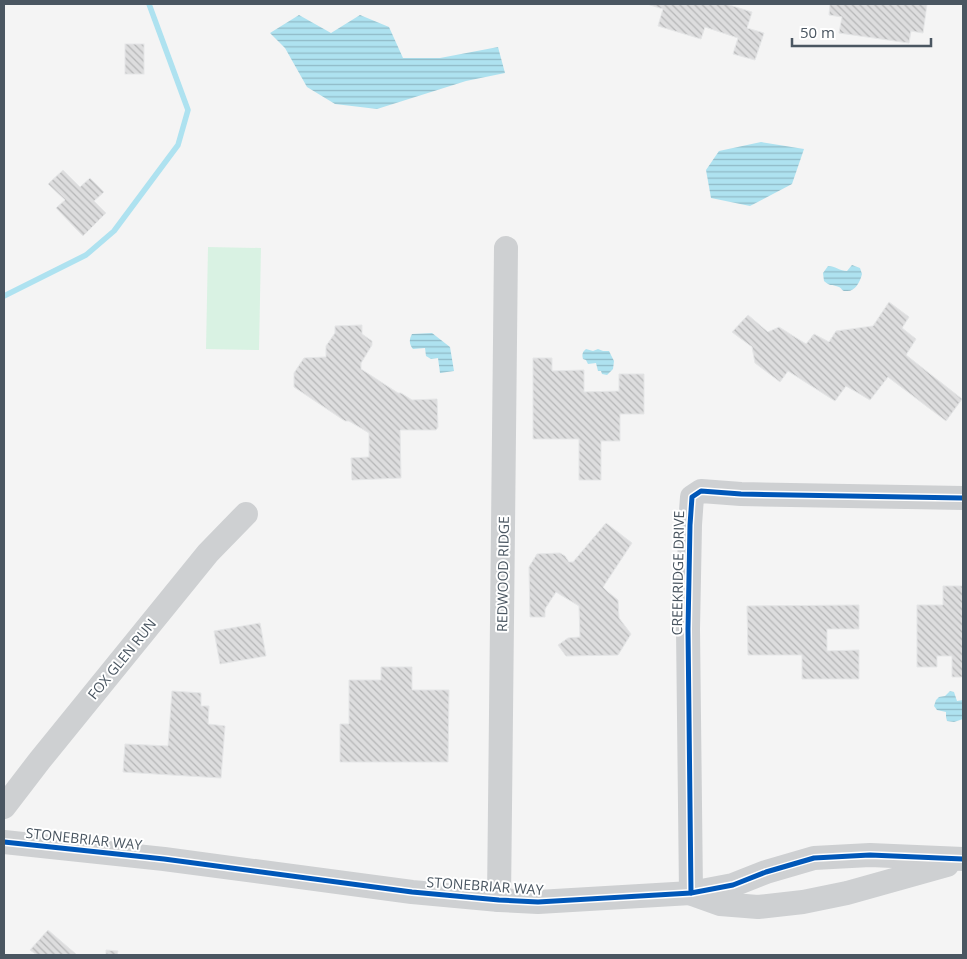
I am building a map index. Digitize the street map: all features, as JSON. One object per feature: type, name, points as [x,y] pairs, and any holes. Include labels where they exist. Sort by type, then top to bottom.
[{"type":"street","name":"REDWOOD RIDGE","points":[[500,900],[506,248]]},
{"type":"street","name":"CREEKRIDGE DRIVE","points":[[691,893],[688,630],[692,497],[701,491],[741,494],[963,498]]},
{"type":"street","name":"FOX GLEN RUN","points":[[4,807],[208,553],[246,514]]},
{"type":"street","name":"STONEBRIAR WAY","points":[[4,842],[164,859],[412,892],[538,902],[691,893],[734,885],[766,872],[814,858],[870,855],[963,860]]},
{"type":"street","name":"STONEBRIAR WAY","points":[[691,893],[720,904],[758,907],[803,902],[847,893],[963,860]]},
{"type":"green space","points":[[208,247],[261,248],[259,350],[206,349]]},
{"type":"water","points":[[299,15],[331,33],[360,15],[389,27],[403,58],[440,58],[498,47],[505,73],[466,81],[377,109],[335,104],[307,87],[285,48],[270,33]]},
{"type":"water","points":[[761,142],[804,149],[792,184],[750,206],[711,198],[706,170],[719,151]]},
{"type":"water","points":[[852,265],[860,268],[862,274],[852,290],[843,291],[839,287],[824,281],[823,273],[828,266],[847,271]]},
{"type":"water","points":[[432,333],[450,347],[454,371],[440,373],[438,358],[431,359],[426,356],[425,348],[413,349],[410,342],[412,334]]},
{"type":"water","points":[[586,349],[609,351],[614,361],[613,369],[607,375],[602,374],[601,371],[598,371],[596,363],[588,364],[582,356]]},
{"type":"water","points":[[950,691],[954,692],[957,701],[963,700],[963,719],[954,722],[947,721],[946,712],[937,710],[934,706],[939,697],[945,696]]},
{"type":"building","points":[[647,4],[726,4],[752,12],[747,28],[764,33],[755,60],[733,54],[738,38],[705,27],[701,39],[658,26],[663,9]]},
{"type":"building","points":[[830,4],[927,4],[923,33],[911,31],[909,43],[839,33],[842,17],[829,15]]},
{"type":"building","points":[[125,44],[144,44],[144,74],[125,74]]},
{"type":"building","points":[[63,170],[80,187],[90,178],[104,192],[94,201],[106,213],[83,236],[56,208],[65,200],[48,184]]},
{"type":"building","points":[[889,302],[909,317],[902,328],[916,339],[906,355],[962,399],[946,421],[888,377],[870,400],[846,386],[835,401],[788,371],[780,382],[755,363],[752,347],[732,332],[748,315],[768,332],[779,327],[806,344],[814,334],[829,342],[836,331],[873,326]]},
{"type":"building","points":[[362,325],[362,334],[372,341],[372,345],[361,363],[361,369],[412,400],[437,399],[438,427],[436,430],[400,430],[401,478],[352,480],[351,458],[369,457],[369,433],[349,421],[345,421],[294,387],[294,373],[304,358],[326,357],[326,346],[335,333],[335,326]]},
{"type":"building","points":[[533,358],[552,358],[552,371],[584,370],[584,392],[619,391],[619,374],[644,374],[644,414],[620,414],[620,441],[601,441],[601,480],[579,480],[579,439],[533,439]]},
{"type":"building","points":[[606,523],[632,543],[603,587],[618,600],[619,618],[631,634],[618,655],[566,656],[558,645],[568,638],[580,637],[579,606],[556,592],[545,609],[545,617],[530,617],[529,567],[537,554],[560,553],[569,562],[573,562]]},
{"type":"building","points":[[943,586],[963,586],[963,677],[952,677],[952,656],[937,656],[937,667],[917,667],[917,605],[943,605]]},
{"type":"building","points":[[859,605],[859,629],[827,629],[827,651],[859,650],[859,679],[802,679],[802,655],[748,655],[747,606]]},
{"type":"building","points":[[260,623],[266,656],[220,664],[214,631]]},
{"type":"building","points":[[381,667],[412,667],[412,690],[449,690],[448,762],[340,762],[340,724],[349,724],[349,680],[381,680]]},
{"type":"building","points":[[172,691],[201,693],[201,706],[209,706],[208,724],[225,726],[221,778],[123,772],[125,744],[168,746]]},
{"type":"building","points":[[48,930],[77,955],[37,955],[30,950]]},
{"type":"building","points":[[106,950],[118,951],[117,955],[106,955]]},
{"type":"waterway","points":[[4,296],[86,255],[114,231],[178,145],[188,110],[149,4]]},
{"type":"cycle path","points":[[691,893],[688,629],[692,497],[701,491],[741,494],[963,498]]},
{"type":"cycle path","points":[[4,842],[164,859],[412,892],[538,902],[691,893],[733,885],[766,872],[814,858],[870,855],[963,859]]}]
